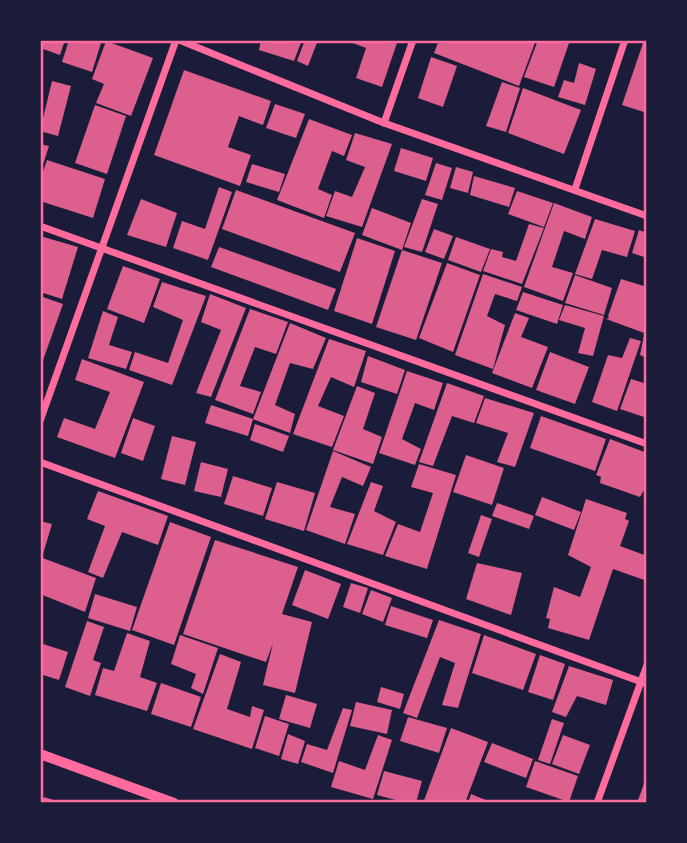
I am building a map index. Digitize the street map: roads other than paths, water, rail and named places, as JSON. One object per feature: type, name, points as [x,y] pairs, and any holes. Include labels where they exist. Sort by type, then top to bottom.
[{"type":"street","points":[[40,421],[178,40],[384,123],[647,216]]},
{"type":"street","points":[[384,123],[413,40]]},
{"type":"street","points":[[575,190],[625,40]]},
{"type":"street","points":[[40,226],[647,444]]},
{"type":"street","points":[[40,463],[644,682]]},
{"type":"street","points":[[597,803],[644,682],[647,665]]},
{"type":"street","points":[[40,754],[174,803]]}]
